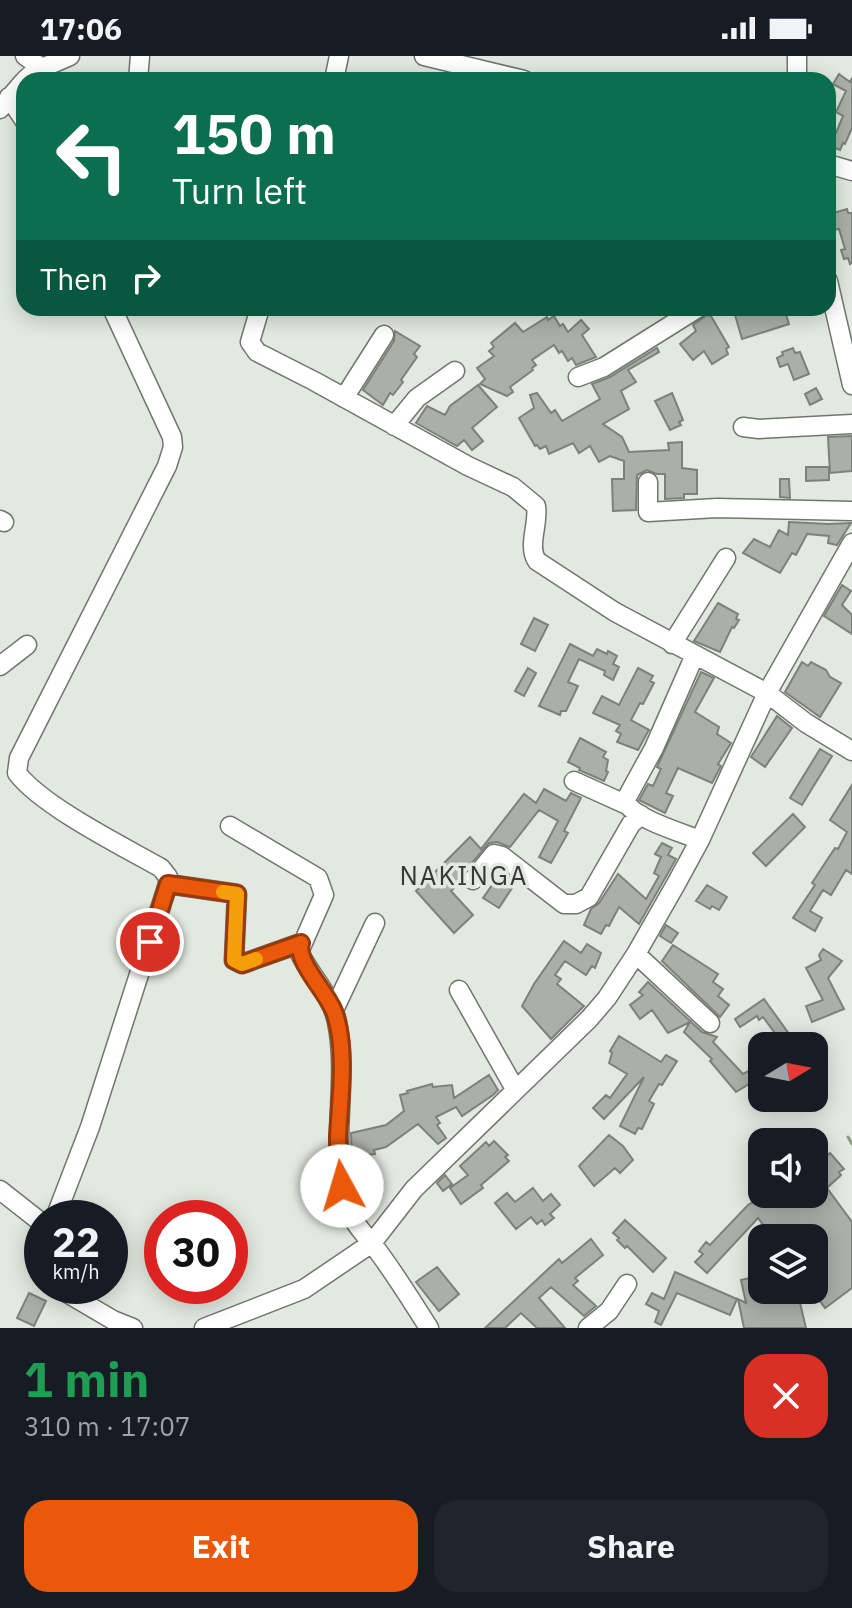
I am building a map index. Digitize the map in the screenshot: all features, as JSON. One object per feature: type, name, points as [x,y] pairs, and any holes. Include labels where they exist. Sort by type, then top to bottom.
[{"type":"street","points":[[25,56],[42,68]]},
{"type":"street","points":[[36,72],[70,56]]},
{"type":"street","points":[[424,56],[491,72]]},
{"type":"street","points":[[62,1200],[90,1127],[168,884],[168,877],[161,868],[44,798],[17,773],[19,758],[167,466],[173,447],[172,437],[116,316]]},
{"type":"street","points":[[258,316],[250,342],[252,347],[468,466],[513,487],[533,502],[537,512],[532,553],[537,561],[615,612],[694,657],[767,693],[806,723],[852,751]]},
{"type":"street","points":[[578,377],[604,367],[685,316]]},
{"type":"street","points":[[836,316],[852,385]]},
{"type":"street","points":[[344,398],[384,335]]},
{"type":"street","points":[[394,426],[417,398],[455,371]]},
{"type":"street","points":[[743,427],[759,429],[852,424]]},
{"type":"street","points":[[648,482],[648,512],[717,508],[852,511]]},
{"type":"street","points":[[204,1328],[304,1289],[372,1243],[414,1189],[607,998],[636,954],[700,840],[767,693],[852,543]]},
{"type":"street","points":[[672,644],[726,558]]},
{"type":"street","points":[[0,666],[27,645]]},
{"type":"street","points":[[625,804],[671,713],[694,657]]},
{"type":"street","points":[[574,781],[700,840]]},
{"type":"street","points":[[473,880],[494,854],[502,856],[564,904],[576,904],[589,897],[631,824],[641,815]]},
{"type":"street","points":[[230,826],[318,878],[324,895],[301,943],[301,956],[338,1022],[342,1083],[338,1138],[342,1186],[349,1212],[358,1229],[372,1243],[429,1328]]},
{"type":"street","points":[[168,884],[237,894],[234,960],[242,964],[301,943]]},
{"type":"street","points":[[334,1010],[375,923]]},
{"type":"street","points":[[636,954],[710,1023]]},
{"type":"street","points":[[459,990],[515,1089]]},
{"type":"street","points":[[0,1190],[24,1209]]},
{"type":"street","points":[[588,1328],[609,1311],[627,1284]]},
{"type":"street","points":[[86,1304],[133,1328]]},
{"type":"building","points":[[839,74],[850,82],[852,78],[852,128],[840,150],[836,148],[836,133],[843,116],[836,112],[846,91],[836,86]]},
{"type":"building","points":[[847,209],[848,213],[852,213],[850,264],[841,250],[845,249],[839,229],[836,230],[836,212]]},
{"type":"building","points":[[554,316],[568,332],[581,320],[589,329],[582,335],[596,357],[576,365],[572,358],[568,361],[562,351],[559,353],[554,345],[532,360],[536,365],[533,370],[510,387],[513,392],[507,396],[480,384],[485,379],[477,368],[494,356],[489,351],[494,347],[491,343],[515,323],[523,332]]},
{"type":"building","points":[[706,316],[711,316],[729,347],[726,349],[728,354],[712,364],[704,351],[693,360],[680,344],[696,331],[693,325]]},
{"type":"building","points":[[735,316],[786,316],[789,324],[742,339]]},
{"type":"building","points":[[395,331],[420,346],[414,354],[417,357],[401,380],[403,382],[393,395],[390,393],[383,405],[363,390],[394,341]]},
{"type":"building","points":[[657,348],[659,352],[628,370],[636,382],[621,391],[629,409],[603,424],[622,437],[629,452],[669,450],[668,443],[682,442],[682,468],[697,470],[697,494],[665,499],[665,474],[647,470],[637,475],[636,510],[613,511],[612,479],[624,479],[624,461],[610,456],[599,462],[590,446],[579,453],[573,443],[549,454],[546,446],[540,449],[535,446],[519,418],[534,408],[530,395],[537,393],[551,413],[555,410],[562,421],[600,399],[592,384],[610,377]]},
{"type":"building","points":[[793,348],[795,353],[800,352],[809,374],[794,380],[788,364],[780,367],[777,358],[783,355],[782,352]]},
{"type":"building","points":[[478,385],[497,407],[472,428],[483,441],[472,450],[464,440],[457,446],[416,423],[427,406],[445,415],[450,406]]},
{"type":"building","points":[[816,388],[822,399],[810,405],[805,394]]},
{"type":"building","points":[[672,393],[683,420],[679,422],[681,425],[670,430],[655,401]]},
{"type":"building","points":[[852,436],[852,471],[830,473],[828,437]]},
{"type":"building","points":[[806,467],[829,467],[829,480],[806,481]]},
{"type":"building","points":[[780,479],[789,479],[790,498],[780,497]]},
{"type":"building","points":[[789,522],[851,523],[837,545],[828,543],[829,536],[807,534],[796,555],[792,553],[780,573],[743,553],[754,539],[770,547],[779,530],[788,535]]},
{"type":"building","points":[[842,585],[851,591],[842,605],[852,615],[852,634],[824,616]]},
{"type":"building","points":[[718,603],[738,614],[736,619],[739,620],[732,627],[720,652],[694,641]]},
{"type":"building","points":[[534,618],[548,625],[535,651],[521,644]]},
{"type":"building","points":[[570,644],[593,656],[597,649],[607,654],[608,651],[617,656],[613,664],[619,667],[613,680],[604,675],[605,671],[579,659],[568,682],[578,686],[566,711],[561,711],[560,715],[539,706]]},
{"type":"building","points":[[802,662],[808,666],[811,662],[826,670],[830,677],[841,683],[820,717],[785,692]]},
{"type":"building","points":[[528,668],[536,673],[524,696],[515,691]]},
{"type":"building","points":[[638,668],[653,676],[650,681],[654,683],[631,720],[649,730],[638,750],[617,742],[621,734],[616,731],[620,725],[593,713],[602,696],[619,705]]},
{"type":"building","points":[[701,672],[714,678],[695,712],[719,727],[717,734],[731,743],[718,764],[721,766],[712,783],[678,768],[666,793],[673,796],[665,813],[639,800],[648,784],[653,786],[661,769],[657,767]]},
{"type":"building","points":[[777,716],[792,728],[765,767],[751,757]]},
{"type":"building","points":[[580,738],[606,752],[603,757],[608,760],[608,772],[604,781],[568,762]]},
{"type":"building","points":[[820,749],[832,756],[802,805],[790,798]]},
{"type":"building","points":[[852,785],[852,874],[846,870],[831,895],[823,890],[810,911],[822,918],[815,931],[793,918],[815,885],[812,883],[847,832],[830,820]]},
{"type":"building","points":[[544,789],[566,801],[571,793],[581,798],[564,831],[568,833],[551,863],[539,857],[558,821],[539,810],[510,847],[497,842],[489,843],[464,872],[461,881],[451,891],[473,915],[454,933],[416,891],[470,837],[481,849],[524,794],[536,803]]},
{"type":"building","points":[[793,814],[805,827],[766,866],[753,853]]},
{"type":"building","points":[[662,843],[672,848],[668,855],[676,859],[639,924],[619,907],[601,934],[584,925],[591,909],[599,903],[618,874],[646,899],[659,876],[654,873],[661,857],[655,854]]},
{"type":"building","points":[[502,871],[516,882],[499,908],[483,898]]},
{"type":"building","points":[[707,885],[727,897],[719,910],[696,901]]},
{"type":"building","points":[[666,925],[678,933],[671,943],[660,936]]},
{"type":"building","points":[[564,941],[581,953],[587,944],[601,953],[595,968],[592,966],[586,975],[565,961],[555,975],[561,979],[557,984],[584,1006],[551,1039],[522,1006]]},
{"type":"building","points":[[673,945],[718,974],[713,982],[723,989],[718,996],[729,1005],[720,1017],[662,961]]},
{"type":"building","points":[[823,949],[842,961],[828,978],[844,1009],[812,1022],[806,1006],[823,1000],[806,968],[821,960],[819,955]]},
{"type":"building","points":[[648,982],[702,1032],[717,1037],[713,1042],[743,1074],[748,1071],[748,1085],[736,1092],[710,1061],[712,1059],[684,1032],[690,1022],[668,1033],[652,1010],[640,1019],[630,1005],[643,995],[639,992]]},
{"type":"building","points":[[764,999],[788,1032],[774,1032],[763,1017],[759,1020],[757,1016],[740,1027],[735,1019]]},
{"type":"building","points":[[619,1036],[661,1062],[666,1055],[677,1061],[649,1101],[654,1104],[642,1129],[638,1128],[635,1134],[620,1126],[644,1077],[604,1119],[593,1108],[606,1095],[610,1098],[627,1074],[609,1063],[610,1051]]},
{"type":"building","points":[[489,1075],[498,1090],[493,1095],[462,1116],[456,1107],[436,1117],[440,1123],[437,1125],[446,1138],[438,1144],[418,1124],[386,1147],[374,1150],[375,1154],[352,1156],[351,1133],[386,1125],[404,1111],[400,1095],[432,1084],[433,1087],[452,1085],[454,1098]]},
{"type":"building","points":[[609,1135],[623,1146],[633,1160],[620,1173],[615,1168],[594,1186],[579,1166]]},
{"type":"building","points":[[494,1141],[508,1155],[505,1157],[509,1161],[481,1185],[483,1188],[461,1204],[450,1188],[468,1175],[460,1166],[486,1142],[489,1146]]},
{"type":"building","points":[[830,1153],[844,1169],[828,1187]]},
{"type":"building","points":[[445,1175],[452,1184],[443,1191],[437,1183]]},
{"type":"building","points":[[533,1188],[543,1201],[551,1194],[560,1205],[550,1214],[554,1218],[545,1225],[542,1220],[537,1224],[531,1217],[516,1229],[495,1203],[507,1193],[515,1202]]},
{"type":"building","points":[[828,1189],[852,1222],[852,1288],[825,1308],[822,1304],[828,1304],[828,1224],[762,1224],[758,1218],[748,1224],[748,1229],[707,1273],[695,1262],[703,1254],[699,1251],[706,1242],[710,1245],[748,1205],[748,1208],[828,1208]]},
{"type":"building","points":[[625,1220],[666,1258],[653,1272],[613,1233]]},
{"type":"building","points":[[591,1239],[603,1255],[575,1278],[578,1281],[573,1285],[596,1306],[584,1316],[551,1287],[539,1298],[565,1328],[537,1328],[521,1313],[505,1328],[485,1328],[559,1259],[562,1263]]},
{"type":"building","points":[[437,1267],[459,1294],[439,1311],[416,1282]]},
{"type":"building","points":[[675,1272],[737,1299],[730,1315],[677,1293],[661,1325],[655,1322],[659,1311],[646,1304],[652,1293],[664,1299]]},
{"type":"building","points":[[748,1278],[748,1304],[800,1304],[806,1328],[744,1328],[738,1299],[746,1303],[741,1280]]},
{"type":"building","points":[[24,1303],[45,1304],[34,1326],[17,1318]]},
{"type":"waterway","points":[[848,1137],[852,1144]]},
{"type":"slow traffic","points":[[223,892],[237,894],[234,960],[242,964],[256,959]]},
{"type":"district","name":"NAKINGA","points":[[464,876]]},
{"type":"route","points":[[150,942],[168,884],[237,894],[234,960],[242,964],[301,943],[299,952],[330,1002],[338,1022],[342,1083],[338,1138],[342,1186]]}]
